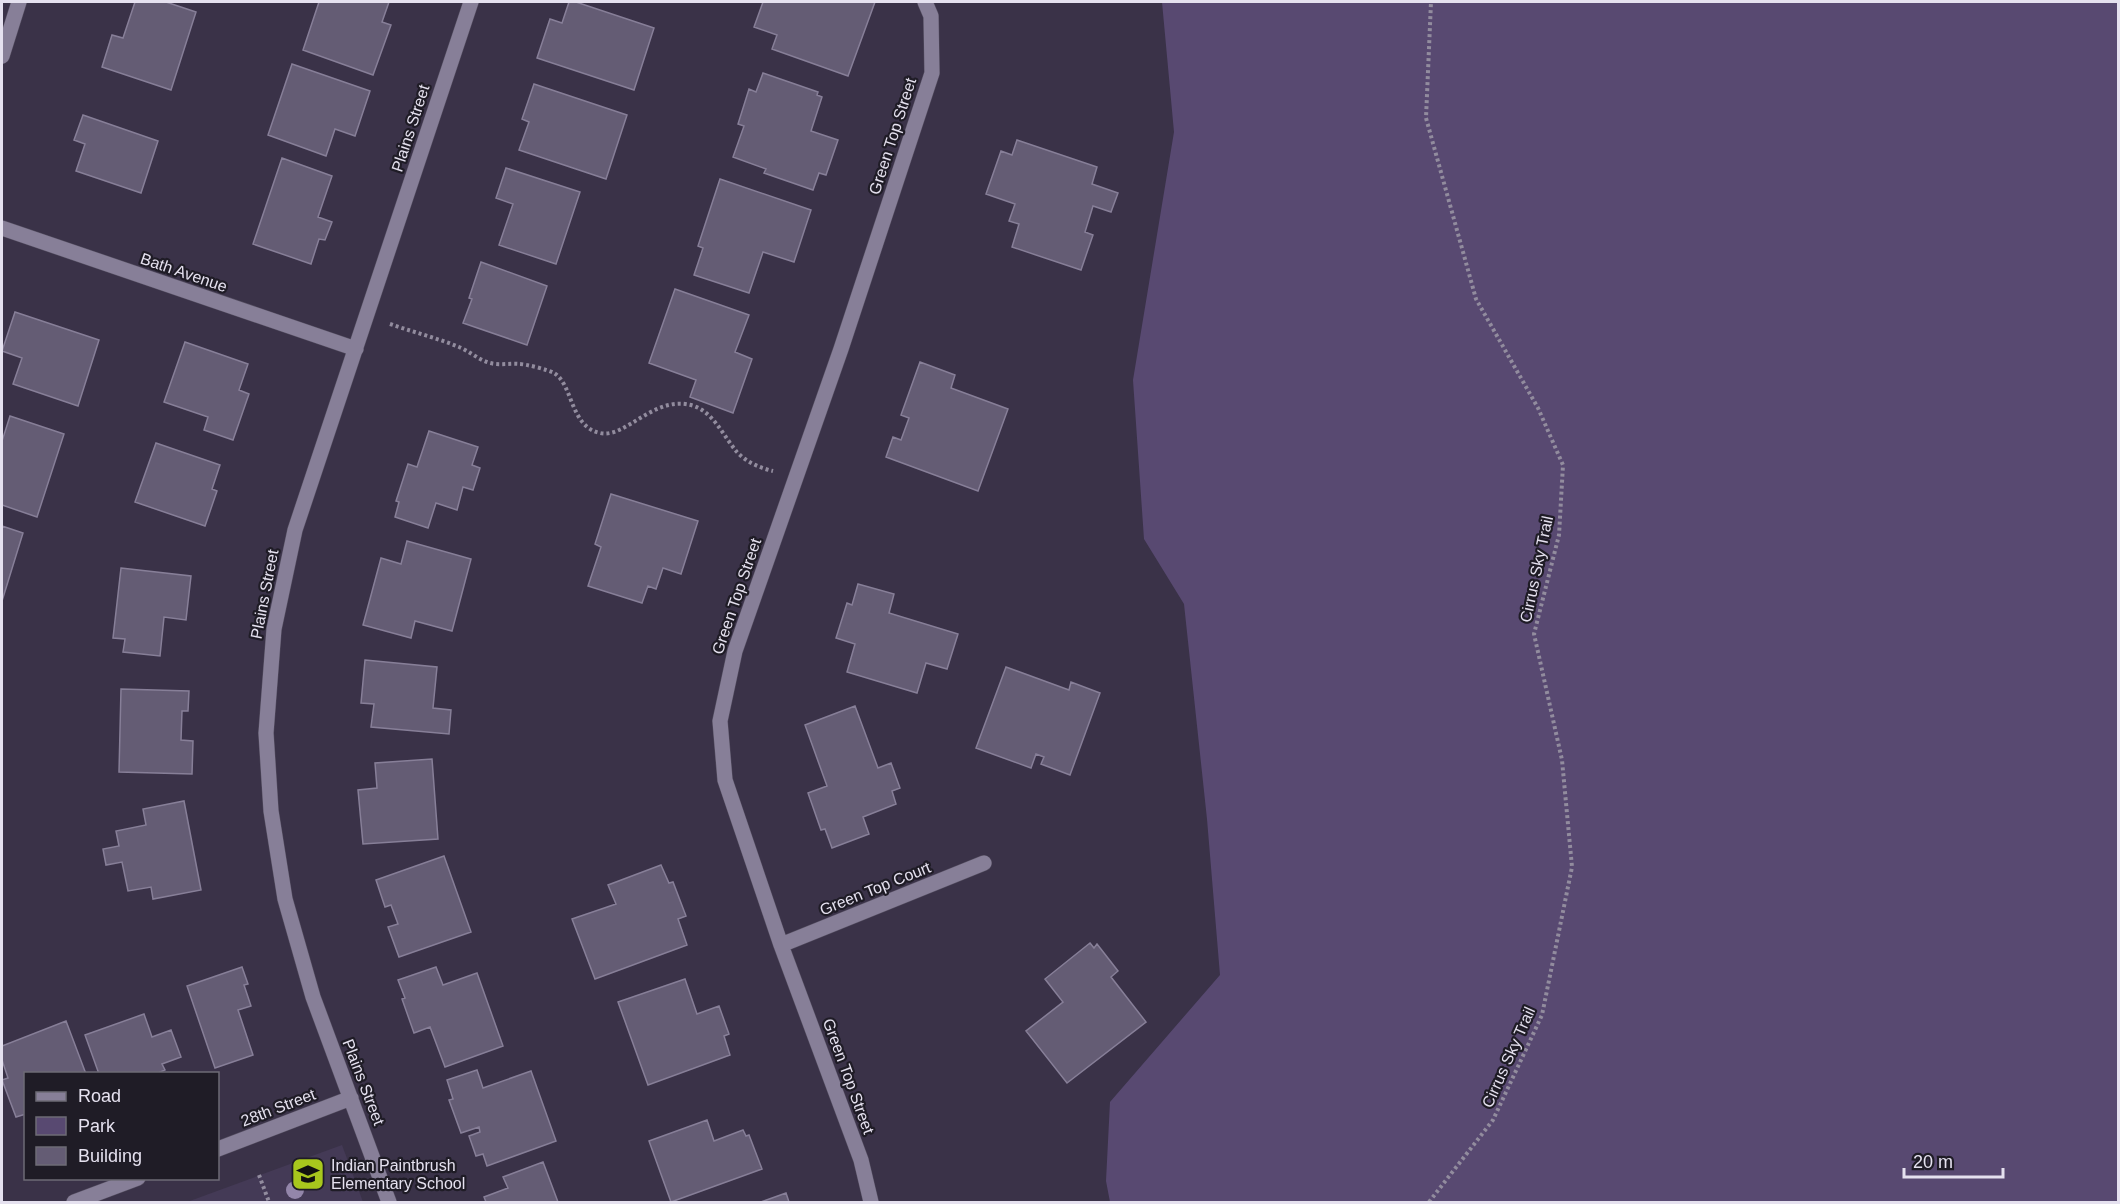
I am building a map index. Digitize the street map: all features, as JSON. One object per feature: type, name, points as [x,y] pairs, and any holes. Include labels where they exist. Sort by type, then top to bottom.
[{"type":"street","points":[[2,56],[19,2]]},
{"type":"street","name":"Plains Street","points":[[389,1203],[313,997],[285,899],[271,811],[266,733],[274,630],[296,530],[471,2]]},
{"type":"street","name":"Green Top Street","points":[[872,1203],[861,1160],[781,945],[725,780],[720,722],[735,651],[796,478],[932,73],[931,16],[925,2]]},
{"type":"street","name":"Bath Avenue","points":[[2,228],[356,349]]},
{"type":"street","name":"Green Top Court","points":[[781,945],[984,863]]},
{"type":"street","name":"28th Street","points":[[219,1149],[351,1098]]},
{"type":"street","points":[[74,1203],[135,1180]]},
{"type":"path","name":"Cirrus Sky Trail","points":[[1430,1203],[1493,1120],[1542,1015],[1572,867],[1562,760],[1534,634],[1559,535],[1563,465],[1538,408],[1476,299],[1426,118],[1431,2]]},
{"type":"path","points":[[366,316],[461,347],[488,363],[522,364],[554,373],[560,379],[576,414],[586,425],[600,433],[611,433],[622,429],[646,413],[661,407],[677,404],[694,406],[707,414],[738,454],[758,467],[796,478]]},
{"type":"path","points":[[259,1175],[269,1203]]},
{"type":"shaded area","name":"Indian Paintbrush Elementary School","points":[[342,1145],[363,1202],[187,1202]]},
{"type":"green space","points":[[1162,2],[2118,2],[2118,1202],[1110,1202],[1106,1181],[1110,1102],[1220,975],[1207,819],[1184,604],[1144,539],[1133,380],[1174,132]]},
{"type":"building","points":[[135,2],[166,2],[196,12],[171,90],[102,67],[112,35],[123,38]]},
{"type":"building","points":[[319,2],[389,2],[382,22],[391,25],[373,75],[303,50]]},
{"type":"building","points":[[569,2],[576,2],[654,28],[634,90],[537,58],[550,19],[562,23]]},
{"type":"building","points":[[763,2],[875,2],[848,76],[772,49],[777,35],[754,27]]},
{"type":"building","points":[[292,64],[370,91],[355,136],[335,129],[326,156],[268,135]]},
{"type":"building","points":[[763,73],[818,92],[817,95],[822,97],[811,131],[838,140],[826,175],[819,173],[813,190],[764,173],[766,169],[733,157],[744,126],[738,124],[749,89],[756,92]]},
{"type":"building","points":[[534,84],[627,115],[606,179],[519,150],[529,122],[522,119]]},
{"type":"building","points":[[83,115],[158,141],[141,193],[76,171],[85,144],[74,140]]},
{"type":"building","points":[[1017,140],[1097,167],[1092,184],[1118,193],[1111,212],[1093,206],[1085,232],[1093,235],[1081,270],[1012,247],[1019,224],[1009,221],[1015,204],[986,194],[1001,151],[1012,155]]},
{"type":"building","points":[[282,158],[332,176],[318,217],[332,222],[325,240],[319,239],[311,264],[253,244]]},
{"type":"building","points":[[506,168],[580,192],[556,264],[499,245],[513,204],[496,198]]},
{"type":"building","points":[[720,179],[811,210],[794,262],[763,252],[749,293],[694,275],[703,248],[698,246]]},
{"type":"building","points":[[481,262],[547,286],[527,345],[463,323],[472,299],[469,298]]},
{"type":"building","points":[[675,289],[749,315],[735,352],[752,359],[733,413],[690,397],[696,380],[649,363]]},
{"type":"building","points":[[15,312],[99,340],[78,406],[13,384],[22,358],[2,351]]},
{"type":"building","points":[[185,342],[248,364],[239,390],[249,394],[233,440],[204,430],[208,417],[164,402]]},
{"type":"building","points":[[920,362],[955,375],[951,388],[1008,409],[978,491],[886,457],[893,437],[901,440],[909,418],[901,415]]},
{"type":"building","points":[[10,416],[64,434],[37,517],[2,505],[2,441]]},
{"type":"building","points":[[429,431],[478,447],[472,465],[480,468],[473,490],[463,487],[457,510],[436,503],[428,528],[395,517],[399,502],[396,501],[408,464],[417,467]]},
{"type":"building","points":[[156,443],[220,465],[212,489],[217,491],[205,526],[135,502]]},
{"type":"building","points":[[611,494],[698,521],[681,574],[663,568],[656,589],[648,586],[642,603],[588,586],[601,547],[595,544]]},
{"type":"building","points":[[2,526],[23,533],[2,601]]},
{"type":"building","points":[[407,541],[471,559],[452,631],[415,621],[411,638],[363,625],[381,558],[401,564]]},
{"type":"building","points":[[121,568],[191,576],[186,620],[164,617],[160,656],[123,652],[125,639],[113,638]]},
{"type":"building","points":[[858,584],[894,594],[889,613],[958,634],[947,669],[926,663],[917,693],[847,672],[855,644],[836,638],[847,603],[852,605]]},
{"type":"building","points":[[365,660],[437,667],[433,708],[451,710],[449,734],[371,727],[374,704],[361,703]]},
{"type":"building","points":[[1006,667],[1069,690],[1071,682],[1100,693],[1070,775],[1041,764],[1044,757],[1036,754],[1031,768],[976,748]]},
{"type":"building","points":[[121,689],[189,691],[188,711],[182,711],[181,740],[193,741],[192,774],[119,772]]},
{"type":"building","points":[[855,706],[878,768],[891,763],[900,788],[892,791],[896,804],[863,817],[869,834],[832,848],[825,829],[821,830],[808,793],[827,786],[805,725]]},
{"type":"building","points":[[432,759],[438,839],[363,844],[358,790],[377,788],[375,763]]},
{"type":"building","points":[[184,801],[201,890],[153,899],[151,887],[128,891],[122,862],[106,865],[103,849],[119,846],[116,831],[146,825],[143,809]]},
{"type":"building","points":[[444,856],[471,932],[399,957],[388,927],[398,924],[391,905],[385,907],[376,880]]},
{"type":"building","points":[[661,865],[669,883],[673,882],[686,916],[678,919],[687,945],[595,979],[572,919],[616,904],[608,885]]},
{"type":"building","points":[[1090,943],[1094,948],[1097,944],[1118,971],[1111,977],[1146,1022],[1067,1083],[1026,1031],[1063,1002],[1045,979]]},
{"type":"building","points":[[242,967],[248,984],[244,985],[251,1006],[238,1010],[253,1055],[215,1068],[187,986]]},
{"type":"building","points":[[436,967],[443,985],[477,973],[503,1046],[445,1067],[430,1027],[414,1033],[398,980]]},
{"type":"building","points":[[685,979],[697,1014],[719,1006],[729,1034],[724,1036],[730,1055],[648,1085],[618,1002]]},
{"type":"building","points":[[144,1014],[152,1037],[171,1030],[181,1057],[162,1064],[165,1070],[160,1072],[98,1072],[85,1035]]},
{"type":"building","points":[[66,1021],[85,1072],[24,1072],[24,1115],[16,1117],[2,1080],[8,1078],[2,1060],[2,1046]]},
{"type":"building","points":[[477,1070],[483,1088],[531,1071],[556,1141],[487,1166],[483,1154],[476,1156],[469,1136],[480,1132],[479,1127],[461,1133],[449,1100],[453,1099],[447,1080]]},
{"type":"building","points":[[707,1120],[714,1141],[743,1130],[746,1136],[749,1135],[762,1169],[671,1202],[649,1141]]},
{"type":"building","points":[[543,1162],[558,1202],[486,1202],[484,1197],[508,1188],[503,1177]]},
{"type":"building","points":[[786,1193],[789,1202],[761,1202]]},
{"type":"place","name":"Indian Paintbrush Elementary School","points":[[308,1174]]}]
